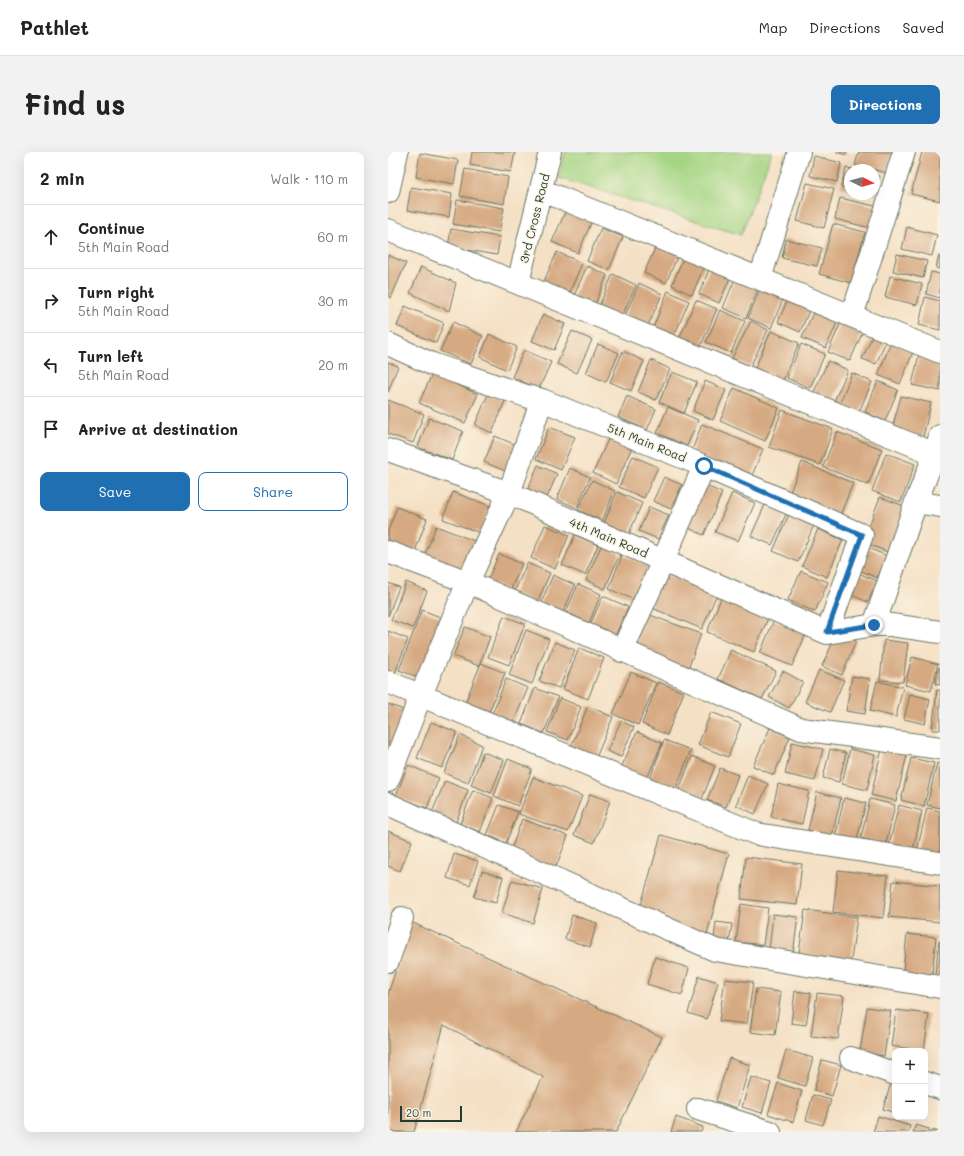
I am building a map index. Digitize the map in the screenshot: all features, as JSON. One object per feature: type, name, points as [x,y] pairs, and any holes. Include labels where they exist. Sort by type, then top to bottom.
[{"type":"street","points":[[388,192],[397,152]]},
{"type":"street","name":"3rd Cross Road","points":[[518,283],[550,152]]},
{"type":"street","points":[[760,279],[799,152]]},
{"type":"street","points":[[852,316],[904,152]]},
{"type":"street","points":[[541,190],[940,352]]},
{"type":"street","points":[[388,230],[518,283],[937,445],[874,625]]},
{"type":"street","name":"5th Main Road","points":[[388,344],[432,364],[542,400],[704,466],[862,535],[827,632]]},
{"type":"street","points":[[388,780],[421,695],[468,582],[509,494],[542,400]]},
{"type":"street","name":"4th Main Road","points":[[388,450],[509,494],[827,632]]},
{"type":"street","points":[[622,651],[704,466]]},
{"type":"street","points":[[916,502],[940,506]]},
{"type":"street","points":[[388,552],[468,582],[801,729],[940,748]]},
{"type":"street","points":[[827,632],[874,625],[891,625],[940,632]]},
{"type":"street","points":[[388,682],[756,834],[940,863]]},
{"type":"street","points":[[388,804],[715,950],[940,987]]},
{"type":"street","points":[[388,961],[402,918]]},
{"type":"street","points":[[851,1058],[892,1073]]},
{"type":"street","points":[[928,1084],[940,1088]]},
{"type":"street","points":[[698,1108],[770,1132]]},
{"type":"green space","points":[[565,152],[772,152],[741,235],[559,178]]},
{"type":"building","points":[[472,152],[515,152],[511,172],[470,165]]},
{"type":"building","points":[[836,152],[847,152],[846,155]]},
{"type":"building","points":[[859,152],[892,152],[887,173],[880,171],[880,164],[855,164]]},
{"type":"building","points":[[922,152],[940,152],[940,201],[911,194]]},
{"type":"building","points":[[420,153],[458,160],[454,184],[416,177]]},
{"type":"building","points":[[814,156],[841,163],[837,182],[810,176]]},
{"type":"building","points":[[465,169],[508,177],[504,204],[460,196]]},
{"type":"building","points":[[844,176],[844,188],[841,187]]},
{"type":"building","points":[[807,183],[834,189],[824,228],[797,221]]},
{"type":"building","points":[[411,187],[452,194],[449,217],[407,210]]},
{"type":"building","points":[[840,198],[875,206],[870,228],[835,219]]},
{"type":"building","points":[[457,200],[504,208],[499,232],[453,224]]},
{"type":"building","points":[[566,210],[592,221],[578,253],[552,242]]},
{"type":"building","points":[[833,224],[865,232],[851,283],[819,274]]},
{"type":"building","points":[[907,227],[937,235],[932,256],[902,249]]},
{"type":"building","points":[[601,228],[623,237],[609,270],[587,261]]},
{"type":"building","points":[[451,229],[500,237],[497,255],[448,247]]},
{"type":"building","points":[[786,239],[822,248],[817,266],[782,258]]},
{"type":"building","points":[[657,244],[679,253],[666,283],[644,273]]},
{"type":"building","points":[[686,251],[707,260],[692,295],[672,285]]},
{"type":"building","points":[[557,252],[582,263],[566,301],[540,290]]},
{"type":"building","points":[[897,254],[927,261],[923,278],[893,271]]},
{"type":"building","points":[[388,255],[406,263],[391,298],[388,296]]},
{"type":"building","points":[[940,256],[940,269],[936,268]]},
{"type":"building","points":[[712,262],[733,271],[719,303],[699,294]]},
{"type":"building","points":[[587,266],[607,275],[594,307],[573,298]]},
{"type":"building","points":[[421,267],[456,283],[449,311],[410,293]]},
{"type":"building","points":[[931,272],[940,274],[940,298],[926,294]]},
{"type":"building","points":[[613,274],[636,285],[619,323],[596,313]]},
{"type":"building","points":[[737,274],[760,284],[746,318],[723,308]]},
{"type":"building","points":[[890,276],[922,284],[917,305],[885,297]]},
{"type":"building","points":[[639,283],[662,294],[647,328],[624,318]]},
{"type":"building","points":[[762,284],[785,294],[771,328],[748,318]]},
{"type":"building","points":[[668,291],[689,301],[673,339],[652,330]]},
{"type":"building","points":[[790,294],[812,304],[800,332],[778,322]]},
{"type":"building","points":[[925,297],[940,301],[940,330],[919,325]]},
{"type":"building","points":[[696,300],[717,309],[699,350],[678,341]]},
{"type":"building","points":[[405,306],[444,323],[436,343],[397,326]]},
{"type":"building","points":[[816,306],[840,316],[826,348],[802,338]]},
{"type":"building","points":[[720,310],[745,321],[731,353],[706,342]]},
{"type":"building","points":[[543,314],[565,324],[554,350],[532,341]]},
{"type":"building","points":[[842,320],[864,329],[850,361],[828,352]]},
{"type":"building","points":[[751,321],[768,330],[750,367],[732,358]]},
{"type":"building","points":[[453,322],[483,336],[471,364],[440,351]]},
{"type":"building","points":[[875,330],[888,336],[876,364],[862,359]]},
{"type":"building","points":[[572,331],[592,340],[577,373],[557,364]]},
{"type":"building","points":[[771,331],[799,343],[783,380],[755,368]]},
{"type":"building","points":[[489,334],[517,347],[507,370],[480,357]]},
{"type":"building","points":[[891,342],[913,352],[900,384],[878,375]]},
{"type":"building","points":[[598,344],[619,353],[606,382],[586,373]]},
{"type":"building","points":[[801,344],[825,354],[810,388],[787,378]]},
{"type":"building","points":[[524,350],[551,362],[539,389],[512,377]]},
{"type":"building","points":[[623,351],[644,361],[631,391],[610,382]]},
{"type":"building","points":[[919,354],[940,360],[940,391],[912,385]]},
{"type":"building","points":[[651,360],[670,369],[656,400],[638,392]]},
{"type":"building","points":[[828,361],[848,370],[834,401],[814,392]]},
{"type":"building","points":[[388,362],[398,366],[388,392]]},
{"type":"building","points":[[672,372],[697,382],[684,413],[659,402]]},
{"type":"building","points":[[852,373],[872,382],[858,414],[839,405]]},
{"type":"building","points":[[432,374],[478,394],[465,423],[419,403]]},
{"type":"building","points":[[705,381],[726,390],[713,420],[693,411]]},
{"type":"building","points":[[878,381],[898,390],[885,421],[865,412]]},
{"type":"building","points":[[734,388],[779,408],[765,441],[720,421]]},
{"type":"building","points":[[488,394],[505,401],[492,433],[475,425]]},
{"type":"building","points":[[627,396],[656,409],[647,430],[618,417]]},
{"type":"building","points":[[901,396],[931,403],[923,437],[892,429]]},
{"type":"building","points":[[388,400],[424,414],[413,443],[388,434]]},
{"type":"building","points":[[668,407],[698,420],[687,446],[657,433]]},
{"type":"building","points":[[782,410],[833,429],[820,465],[769,447]]},
{"type":"building","points":[[429,418],[463,431],[452,460],[418,447]]},
{"type":"building","points":[[702,424],[763,449],[751,478],[691,453]]},
{"type":"building","points":[[549,427],[575,437],[561,470],[536,459]]},
{"type":"building","points":[[837,432],[882,449],[868,485],[823,467]]},
{"type":"building","points":[[495,436],[516,445],[505,471],[484,462]]},
{"type":"building","points":[[609,437],[632,447],[616,484],[593,473]]},
{"type":"building","points":[[886,453],[915,464],[901,502],[872,491]]},
{"type":"building","points":[[633,456],[658,467],[644,498],[619,487]]},
{"type":"building","points":[[802,462],[853,483],[839,518],[788,497]]},
{"type":"building","points":[[538,465],[557,474],[544,505],[525,496]]},
{"type":"building","points":[[570,468],[590,477],[577,508],[557,499]]},
{"type":"building","points":[[664,477],[682,485],[671,509],[653,501]]},
{"type":"building","points":[[592,480],[615,491],[602,521],[578,510]]},
{"type":"building","points":[[702,484],[722,493],[704,535],[684,526]]},
{"type":"building","points":[[453,492],[490,506],[480,533],[443,519]]},
{"type":"building","points":[[617,492],[642,503],[626,541],[601,530]]},
{"type":"building","points":[[732,493],[755,503],[738,541],[715,532]]},
{"type":"building","points":[[880,497],[907,507],[890,553],[863,542]]},
{"type":"building","points":[[765,505],[786,514],[772,545],[751,536]]},
{"type":"building","points":[[397,507],[427,519],[414,554],[388,544],[388,531]]},
{"type":"building","points":[[649,507],[669,515],[658,539],[639,531]]},
{"type":"building","points":[[789,514],[814,525],[798,562],[773,551]]},
{"type":"building","points":[[545,525],[569,535],[555,569],[531,558]]},
{"type":"building","points":[[436,526],[477,542],[466,570],[425,555]]},
{"type":"building","points":[[818,529],[843,540],[827,577],[802,566]]},
{"type":"building","points":[[575,535],[598,545],[585,575],[562,565]]},
{"type":"building","points":[[601,546],[620,554],[605,589],[586,580]]},
{"type":"building","points":[[866,547],[887,556],[877,578],[857,569]]},
{"type":"building","points":[[499,554],[522,564],[510,591],[487,581]]},
{"type":"building","points":[[622,555],[649,566],[635,600],[609,589]]},
{"type":"building","points":[[527,563],[550,573],[537,603],[514,593]]},
{"type":"building","points":[[801,571],[828,582],[815,612],[788,600]]},
{"type":"building","points":[[856,572],[877,581],[868,602],[847,593]]},
{"type":"building","points":[[664,574],[716,596],[702,629],[650,607]]},
{"type":"building","points":[[553,575],[575,585],[563,613],[541,603]]},
{"type":"building","points":[[406,582],[427,591],[413,628],[391,620]]},
{"type":"building","points":[[388,583],[399,587],[388,616]]},
{"type":"building","points":[[578,584],[601,594],[589,623],[566,612]]},
{"type":"building","points":[[603,596],[628,607],[615,636],[590,625]]},
{"type":"building","points":[[721,598],[768,618],[754,652],[707,632]]},
{"type":"building","points":[[422,610],[448,620],[425,680],[399,670]]},
{"type":"building","points":[[642,612],[701,634],[687,672],[628,649]]},
{"type":"building","points":[[504,616],[525,624],[509,665],[488,657]]},
{"type":"building","points":[[774,620],[806,634],[792,666],[760,653]]},
{"type":"building","points":[[465,627],[490,637],[479,666],[453,656]]},
{"type":"building","points":[[526,630],[549,639],[532,684],[509,675]]},
{"type":"building","points":[[388,631],[408,639],[395,673],[388,670]]},
{"type":"building","points":[[837,633],[856,641],[842,675],[822,666]]},
{"type":"building","points":[[884,640],[908,643],[903,682],[880,680]]},
{"type":"building","points":[[555,642],[575,650],[559,688],[539,681]]},
{"type":"building","points":[[579,648],[604,658],[588,699],[563,689]]},
{"type":"building","points":[[731,650],[776,671],[762,699],[718,679]]},
{"type":"building","points":[[912,657],[938,664],[931,691],[905,685]]},
{"type":"building","points":[[481,663],[505,673],[487,717],[463,708]]},
{"type":"building","points":[[939,667],[940,668],[940,685],[935,684]]},
{"type":"building","points":[[819,670],[844,680],[830,712],[805,702]]},
{"type":"building","points":[[783,671],[803,682],[789,708],[769,697]]},
{"type":"building","points":[[631,672],[656,683],[638,725],[613,714]]},
{"type":"building","points":[[852,676],[870,679],[865,714],[846,711]]},
{"type":"building","points":[[506,679],[528,688],[510,730],[489,722]]},
{"type":"building","points":[[877,681],[903,687],[896,717],[870,711]]},
{"type":"building","points":[[658,682],[684,692],[667,735],[642,724]]},
{"type":"building","points":[[535,688],[558,697],[544,733],[521,724]]},
{"type":"building","points":[[937,690],[940,690],[940,730],[932,730]]},
{"type":"building","points":[[910,694],[930,699],[925,724],[904,719]]},
{"type":"building","points":[[560,698],[581,707],[568,740],[547,732]]},
{"type":"building","points":[[388,704],[409,712],[388,751]]},
{"type":"building","points":[[588,706],[613,717],[595,760],[570,749]]},
{"type":"building","points":[[711,712],[741,724],[728,757],[698,745]]},
{"type":"building","points":[[621,721],[634,727],[621,757],[607,751]]},
{"type":"building","points":[[431,722],[457,732],[442,768],[417,758]]},
{"type":"building","points":[[770,728],[790,737],[774,775],[753,766]]},
{"type":"building","points":[[637,732],[662,743],[644,786],[618,775]]},
{"type":"building","points":[[460,735],[482,745],[468,783],[444,773]]},
{"type":"building","points":[[664,740],[691,750],[673,797],[647,787]]},
{"type":"building","points":[[792,742],[823,749],[815,781],[785,774]]},
{"type":"building","points":[[830,749],[846,753],[839,782],[823,778]]},
{"type":"building","points":[[850,749],[875,755],[867,790],[842,784]]},
{"type":"building","points":[[882,749],[907,755],[896,801],[871,795]]},
{"type":"building","points":[[483,752],[504,760],[491,793],[471,785]]},
{"type":"building","points":[[692,756],[715,766],[700,804],[677,795]]},
{"type":"building","points":[[911,758],[934,763],[924,806],[901,800]]},
{"type":"building","points":[[508,759],[532,769],[518,806],[494,796]]},
{"type":"building","points":[[937,763],[940,764],[940,808],[927,805]]},
{"type":"building","points":[[408,765],[439,778],[427,808],[396,796]]},
{"type":"building","points":[[720,768],[738,775],[726,807],[707,800]]},
{"type":"building","points":[[748,775],[768,784],[755,814],[736,805]]},
{"type":"building","points":[[533,777],[582,796],[568,832],[519,814]]},
{"type":"building","points":[[445,781],[468,790],[453,830],[429,820]]},
{"type":"building","points":[[778,784],[809,791],[802,824],[771,817]]},
{"type":"building","points":[[473,790],[493,798],[480,832],[460,824]]},
{"type":"building","points":[[817,792],[841,798],[832,836],[808,830]]},
{"type":"building","points":[[590,794],[610,801],[594,843],[574,835]]},
{"type":"building","points":[[844,798],[866,803],[856,843],[835,838]]},
{"type":"building","points":[[870,799],[895,805],[886,844],[861,838]]},
{"type":"building","points":[[499,805],[518,812],[506,843],[487,835]]},
{"type":"building","points":[[899,805],[922,811],[912,854],[888,849]]},
{"type":"building","points":[[927,808],[940,811],[940,856],[917,851]]},
{"type":"building","points":[[522,819],[568,836],[554,872],[509,855]]},
{"type":"building","points":[[388,831],[412,841],[400,871],[388,866]]},
{"type":"building","points":[[661,835],[729,854],[707,934],[638,915]]},
{"type":"building","points":[[454,854],[478,861],[470,885],[447,878]]},
{"type":"building","points":[[746,857],[802,864],[797,905],[741,899]]},
{"type":"building","points":[[838,870],[888,876],[883,918],[833,912]]},
{"type":"building","points":[[482,871],[503,877],[496,903],[474,897]]},
{"type":"building","points":[[512,880],[543,889],[533,923],[502,913]]},
{"type":"building","points":[[893,881],[940,886],[940,922],[889,917]]},
{"type":"building","points":[[741,904],[768,908],[763,945],[736,942]]},
{"type":"building","points":[[805,910],[857,917],[850,967],[798,960]]},
{"type":"building","points":[[773,914],[798,917],[793,954],[769,951]]},
{"type":"building","points":[[572,915],[597,923],[590,947],[565,939]]},
{"type":"building","points":[[411,922],[662,1037],[616,1132],[516,1132],[543,1077],[444,1025],[414,1132],[388,1132],[388,994]]},
{"type":"building","points":[[716,922],[732,924],[728,949],[713,947]]},
{"type":"building","points":[[907,934],[936,937],[931,983],[902,979]]},
{"type":"building","points":[[940,941],[940,984],[934,983]]},
{"type":"building","points":[[655,957],[689,968],[682,995],[647,984]]},
{"type":"building","points":[[699,976],[718,982],[707,1019],[688,1013]]},
{"type":"building","points":[[725,979],[753,982],[747,1024],[719,1021]]},
{"type":"building","points":[[756,989],[781,992],[775,1035],[750,1032]]},
{"type":"building","points":[[795,991],[811,993],[806,1025],[791,1023]]},
{"type":"building","points":[[817,993],[844,996],[838,1039],[811,1036]]},
{"type":"building","points":[[867,1007],[891,1011],[884,1056],[860,1052]]},
{"type":"building","points":[[896,1010],[929,1014],[924,1048],[904,1048],[891,1046]]},
{"type":"building","points":[[786,1050],[813,1058],[805,1086],[778,1078]]},
{"type":"building","points":[[729,1058],[750,1065],[737,1108],[716,1101]]},
{"type":"building","points":[[822,1060],[841,1065],[832,1096],[814,1090]]},
{"type":"building","points":[[751,1077],[771,1083],[762,1113],[742,1107]]},
{"type":"building","points":[[892,1080],[892,1112],[883,1109]]},
{"type":"building","points":[[778,1083],[802,1091],[793,1122],[768,1114]]},
{"type":"building","points":[[813,1095],[831,1100],[823,1125],[806,1120]]},
{"type":"building","points":[[878,1116],[910,1126],[908,1132],[873,1132]]},
{"type":"building","points":[[676,1117],[703,1127],[701,1132],[671,1132]]},
{"type":"building","points":[[916,1125],[939,1132],[913,1132]]},
{"type":"route","points":[[704,466],[862,535],[827,632],[874,625]]}]
